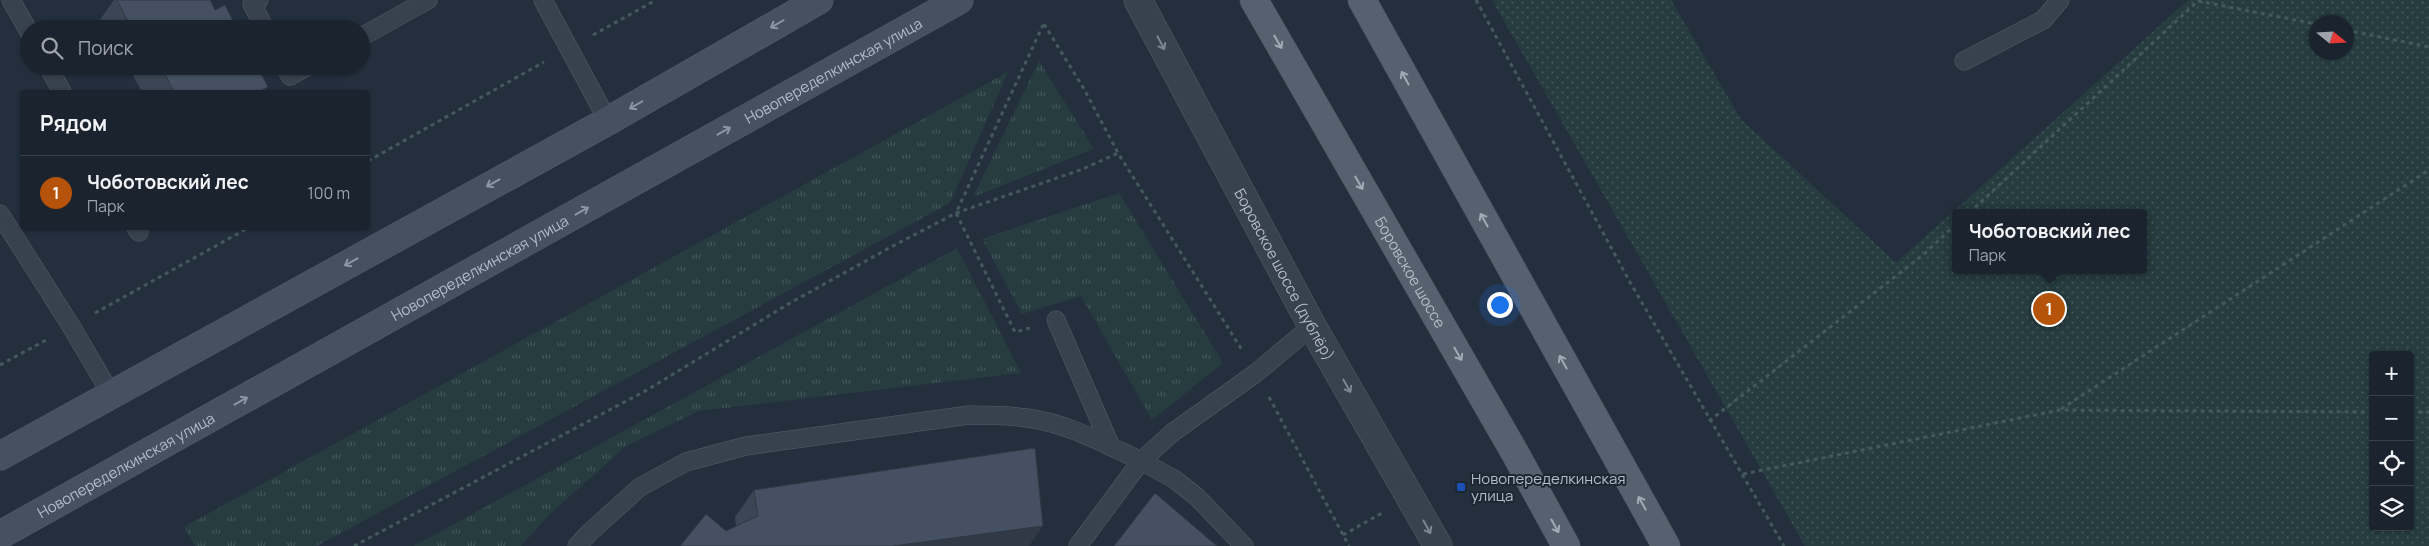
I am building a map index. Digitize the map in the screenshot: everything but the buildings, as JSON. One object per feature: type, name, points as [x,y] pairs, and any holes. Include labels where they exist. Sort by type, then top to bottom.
[{"type":"main road","points":[[0,456],[608,121],[819,0]]},
{"type":"main road","name":"Новопеределкинская улица","points":[[0,535],[959,0]]},
{"type":"main road","name":"Боровское шоссе","points":[[1254,0],[1515,453],[1566,546]]},
{"type":"main road","points":[[1362,0],[1666,546]]},
{"type":"street","name":"Боровское шоссе (дублёр)","points":[[1138,0],[1312,326],[1438,546]]},
{"type":"lane","points":[[11,0],[22,20]]},
{"type":"lane","points":[[259,0],[252,4],[260,20]]},
{"type":"lane","points":[[370,32],[428,0]]},
{"type":"lane","points":[[543,0],[608,121]]},
{"type":"lane","points":[[1964,61],[2043,20],[2060,0]]},
{"type":"lane","points":[[53,75],[61,90]]},
{"type":"lane","points":[[0,214],[71,326],[111,394]]},
{"type":"lane","points":[[1056,320],[1111,447]]},
{"type":"lane","points":[[1078,546],[1141,461],[1172,434],[1256,373],[1312,326]]},
{"type":"lane","points":[[578,546],[589,533],[640,487],[686,462],[746,446],[969,416],[996,415],[1028,418],[1068,428],[1141,461],[1174,479],[1197,497],[1244,546]]},
{"type":"path","points":[[370,160],[656,0]]},
{"type":"path","points":[[1476,0],[1631,284],[1709,421],[1743,474],[1784,546]]},
{"type":"path","points":[[1973,209],[2198,0],[2309,23]]},
{"type":"path","points":[[956,213],[1044,24],[1084,89],[1118,153],[1256,373],[1349,546]]},
{"type":"path","points":[[2354,32],[2429,47]]},
{"type":"path","points":[[354,546],[647,390],[790,303],[956,213],[1083,169],[1118,153]]},
{"type":"path","points":[[2060,410],[2429,170]]},
{"type":"path","points":[[956,213],[1015,332],[1056,320]]},
{"type":"path","points":[[1709,421],[1922,255],[1952,228]]},
{"type":"path","points":[[0,365],[244,230]]},
{"type":"path","points":[[1743,474],[2060,410],[2369,412]]},
{"type":"path","points":[[2414,412],[2429,412]]},
{"type":"path","points":[[1343,535],[1390,509]]},
{"type":"green space","points":[[1492,0],[1671,0],[1741,119],[1896,263],[1952,213],[1952,274],[2147,274],[2147,209],[1956,209],[2188,0],[2429,0],[2429,546],[1805,546]]},
{"type":"green space","points":[[1039,61],[1094,149],[973,197]]},
{"type":"green space","points":[[1008,72],[950,203],[317,546],[195,546],[184,527]]},
{"type":"green space","points":[[1119,193],[1223,363],[1152,420],[1081,296],[1022,314],[982,239]]},
{"type":"green space","points":[[957,248],[1021,373],[699,411],[626,446],[549,515],[521,546],[414,546]]},
{"type":"place","name":"Чоботовский лес","points":[[2049,309]]},
{"type":"place","name":"Новопеределкинская улица","points":[[1461,487]]}]
